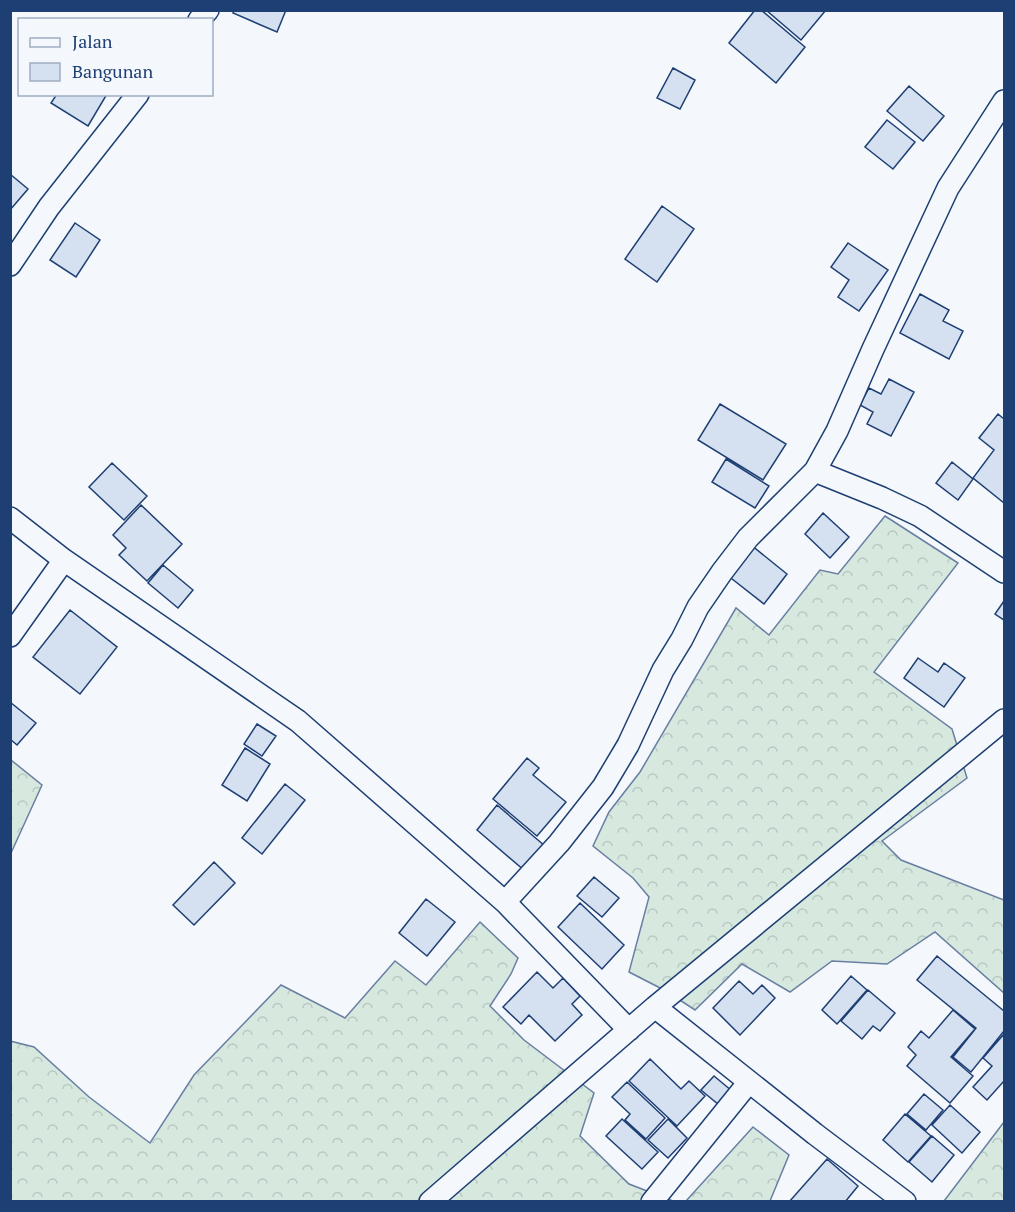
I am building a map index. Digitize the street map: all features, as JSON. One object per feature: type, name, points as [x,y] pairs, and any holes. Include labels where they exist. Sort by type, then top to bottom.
[{"type":"street","points":[[10,265],[49,207],[136,96]]},
{"type":"street","points":[[505,902],[559,843],[603,787],[628,745],[663,670],[698,607],[722,572],[748,538],[815,471],[837,431],[948,188],[1005,101]]},
{"type":"street","points":[[815,471],[920,516],[1005,572]]},
{"type":"street","points":[[10,518],[64,560],[298,721],[505,902],[629,1030]]},
{"type":"street","points":[[10,636],[64,560]]},
{"type":"street","points":[[430,1202],[655,1007],[1005,720]]},
{"type":"street","points":[[655,1007],[905,1202]]},
{"type":"street","points":[[652,1202],[749,1082]]},
{"type":"green space","points":[[885,516],[958,563],[874,672],[952,729],[967,778],[882,841],[901,860],[1004,900],[1004,993],[935,932],[887,964],[832,961],[790,992],[742,964],[695,1010],[666,991],[629,972],[649,897],[633,878],[593,846],[609,812],[640,772],[736,608],[769,635],[820,570],[838,574]]},
{"type":"green space","points":[[11,760],[42,785],[11,853]]},
{"type":"green space","points":[[480,922],[518,958],[511,974],[490,1006],[524,1040],[594,1093],[580,1136],[629,1184],[673,1201],[11,1201],[10,1041],[34,1047],[89,1097],[150,1143],[194,1075],[281,985],[345,1018],[395,961],[426,985]]},
{"type":"green space","points":[[1004,1122],[1004,1201],[944,1201]]},
{"type":"green space","points":[[753,1127],[789,1155],[770,1201],[686,1201]]},
{"type":"building","points":[[235,10],[286,10],[277,32],[233,13]]},
{"type":"building","points":[[755,10],[761,10],[805,47],[776,83],[729,43]]},
{"type":"building","points":[[766,10],[826,10],[801,40]]},
{"type":"building","points":[[673,68],[695,80],[680,109],[657,98]]},
{"type":"building","points":[[909,86],[944,116],[923,141],[887,111]]},
{"type":"building","points":[[56,96],[106,96],[88,126],[51,103]]},
{"type":"building","points":[[887,120],[915,142],[893,169],[865,147]]},
{"type":"building","points":[[10,174],[28,189],[10,210]]},
{"type":"building","points":[[662,206],[694,229],[657,282],[625,259]]},
{"type":"building","points":[[75,223],[100,240],[76,277],[50,260]]},
{"type":"building","points":[[848,243],[888,270],[859,311],[838,297],[849,280],[831,267]]},
{"type":"building","points":[[920,294],[949,310],[943,321],[963,331],[949,359],[900,333]]},
{"type":"building","points":[[889,379],[914,392],[891,436],[867,424],[873,412],[860,405],[869,388],[881,394]]},
{"type":"building","points":[[720,404],[786,444],[763,480],[698,440]]},
{"type":"building","points":[[998,414],[1004,419],[1004,503],[973,478],[994,450],[979,438]]},
{"type":"building","points":[[726,459],[769,486],[755,508],[712,482]]},
{"type":"building","points":[[952,462],[973,479],[958,500],[936,483]]},
{"type":"building","points":[[112,463],[147,496],[124,520],[89,487]]},
{"type":"building","points":[[141,505],[182,544],[147,581],[119,555],[126,548],[113,535]]},
{"type":"building","points":[[823,513],[849,537],[830,558],[805,534]]},
{"type":"building","points":[[751,545],[787,574],[764,604],[727,575]]},
{"type":"building","points":[[163,565],[193,590],[178,608],[148,583]]},
{"type":"building","points":[[1004,601],[1004,620],[995,614]]},
{"type":"building","points":[[70,610],[117,647],[80,694],[33,657]]},
{"type":"building","points":[[918,658],[938,672],[944,663],[965,678],[944,707],[904,678]]},
{"type":"building","points":[[10,702],[36,723],[17,745],[10,739]]},
{"type":"building","points":[[257,724],[276,736],[262,756],[244,744]]},
{"type":"building","points":[[245,748],[270,764],[247,801],[222,785]]},
{"type":"building","points":[[527,758],[539,768],[533,775],[566,802],[537,836],[493,799]]},
{"type":"building","points":[[285,784],[305,800],[262,854],[242,838]]},
{"type":"building","points":[[497,805],[545,846],[525,871],[477,830]]},
{"type":"building","points":[[214,862],[235,883],[194,925],[173,905]]},
{"type":"building","points":[[594,877],[619,898],[602,917],[577,896]]},
{"type":"building","points":[[426,899],[455,922],[427,956],[399,933]]},
{"type":"building","points":[[580,903],[624,945],[602,969],[558,927]]},
{"type":"building","points":[[937,956],[1004,1011],[1004,1031],[971,1072],[953,1057],[976,1028],[917,980]]},
{"type":"building","points":[[537,972],[553,988],[563,978],[580,996],[572,1004],[582,1015],[555,1041],[529,1015],[521,1024],[503,1007]]},
{"type":"building","points":[[851,976],[867,990],[837,1024],[822,1010]]},
{"type":"building","points":[[739,981],[753,994],[762,985],[775,998],[740,1035],[713,1008]]},
{"type":"building","points":[[868,990],[895,1013],[880,1031],[873,1026],[862,1039],[841,1021]]},
{"type":"building","points":[[953,1010],[975,1029],[951,1057],[973,1076],[950,1103],[907,1066],[916,1055],[908,1047],[921,1031],[929,1038]]},
{"type":"building","points":[[1004,1034],[1004,1081],[987,1100],[973,1087],[992,1066],[983,1058]]},
{"type":"building","points":[[650,1059],[681,1089],[689,1081],[705,1096],[677,1126],[629,1081]]},
{"type":"building","points":[[714,1076],[732,1091],[719,1105],[701,1090]]},
{"type":"building","points":[[627,1082],[665,1118],[646,1139],[625,1120],[630,1114],[612,1097]]},
{"type":"building","points":[[924,1094],[943,1110],[926,1130],[907,1114]]},
{"type":"building","points":[[950,1105],[980,1132],[962,1153],[932,1125]]},
{"type":"building","points":[[905,1114],[931,1136],[908,1162],[883,1140]]},
{"type":"building","points":[[622,1119],[658,1152],[642,1169],[606,1136]]},
{"type":"building","points":[[668,1119],[687,1138],[668,1158],[648,1140]]},
{"type":"building","points":[[932,1136],[954,1155],[932,1182],[909,1162]]},
{"type":"building","points":[[827,1159],[858,1186],[845,1202],[789,1202]]}]
